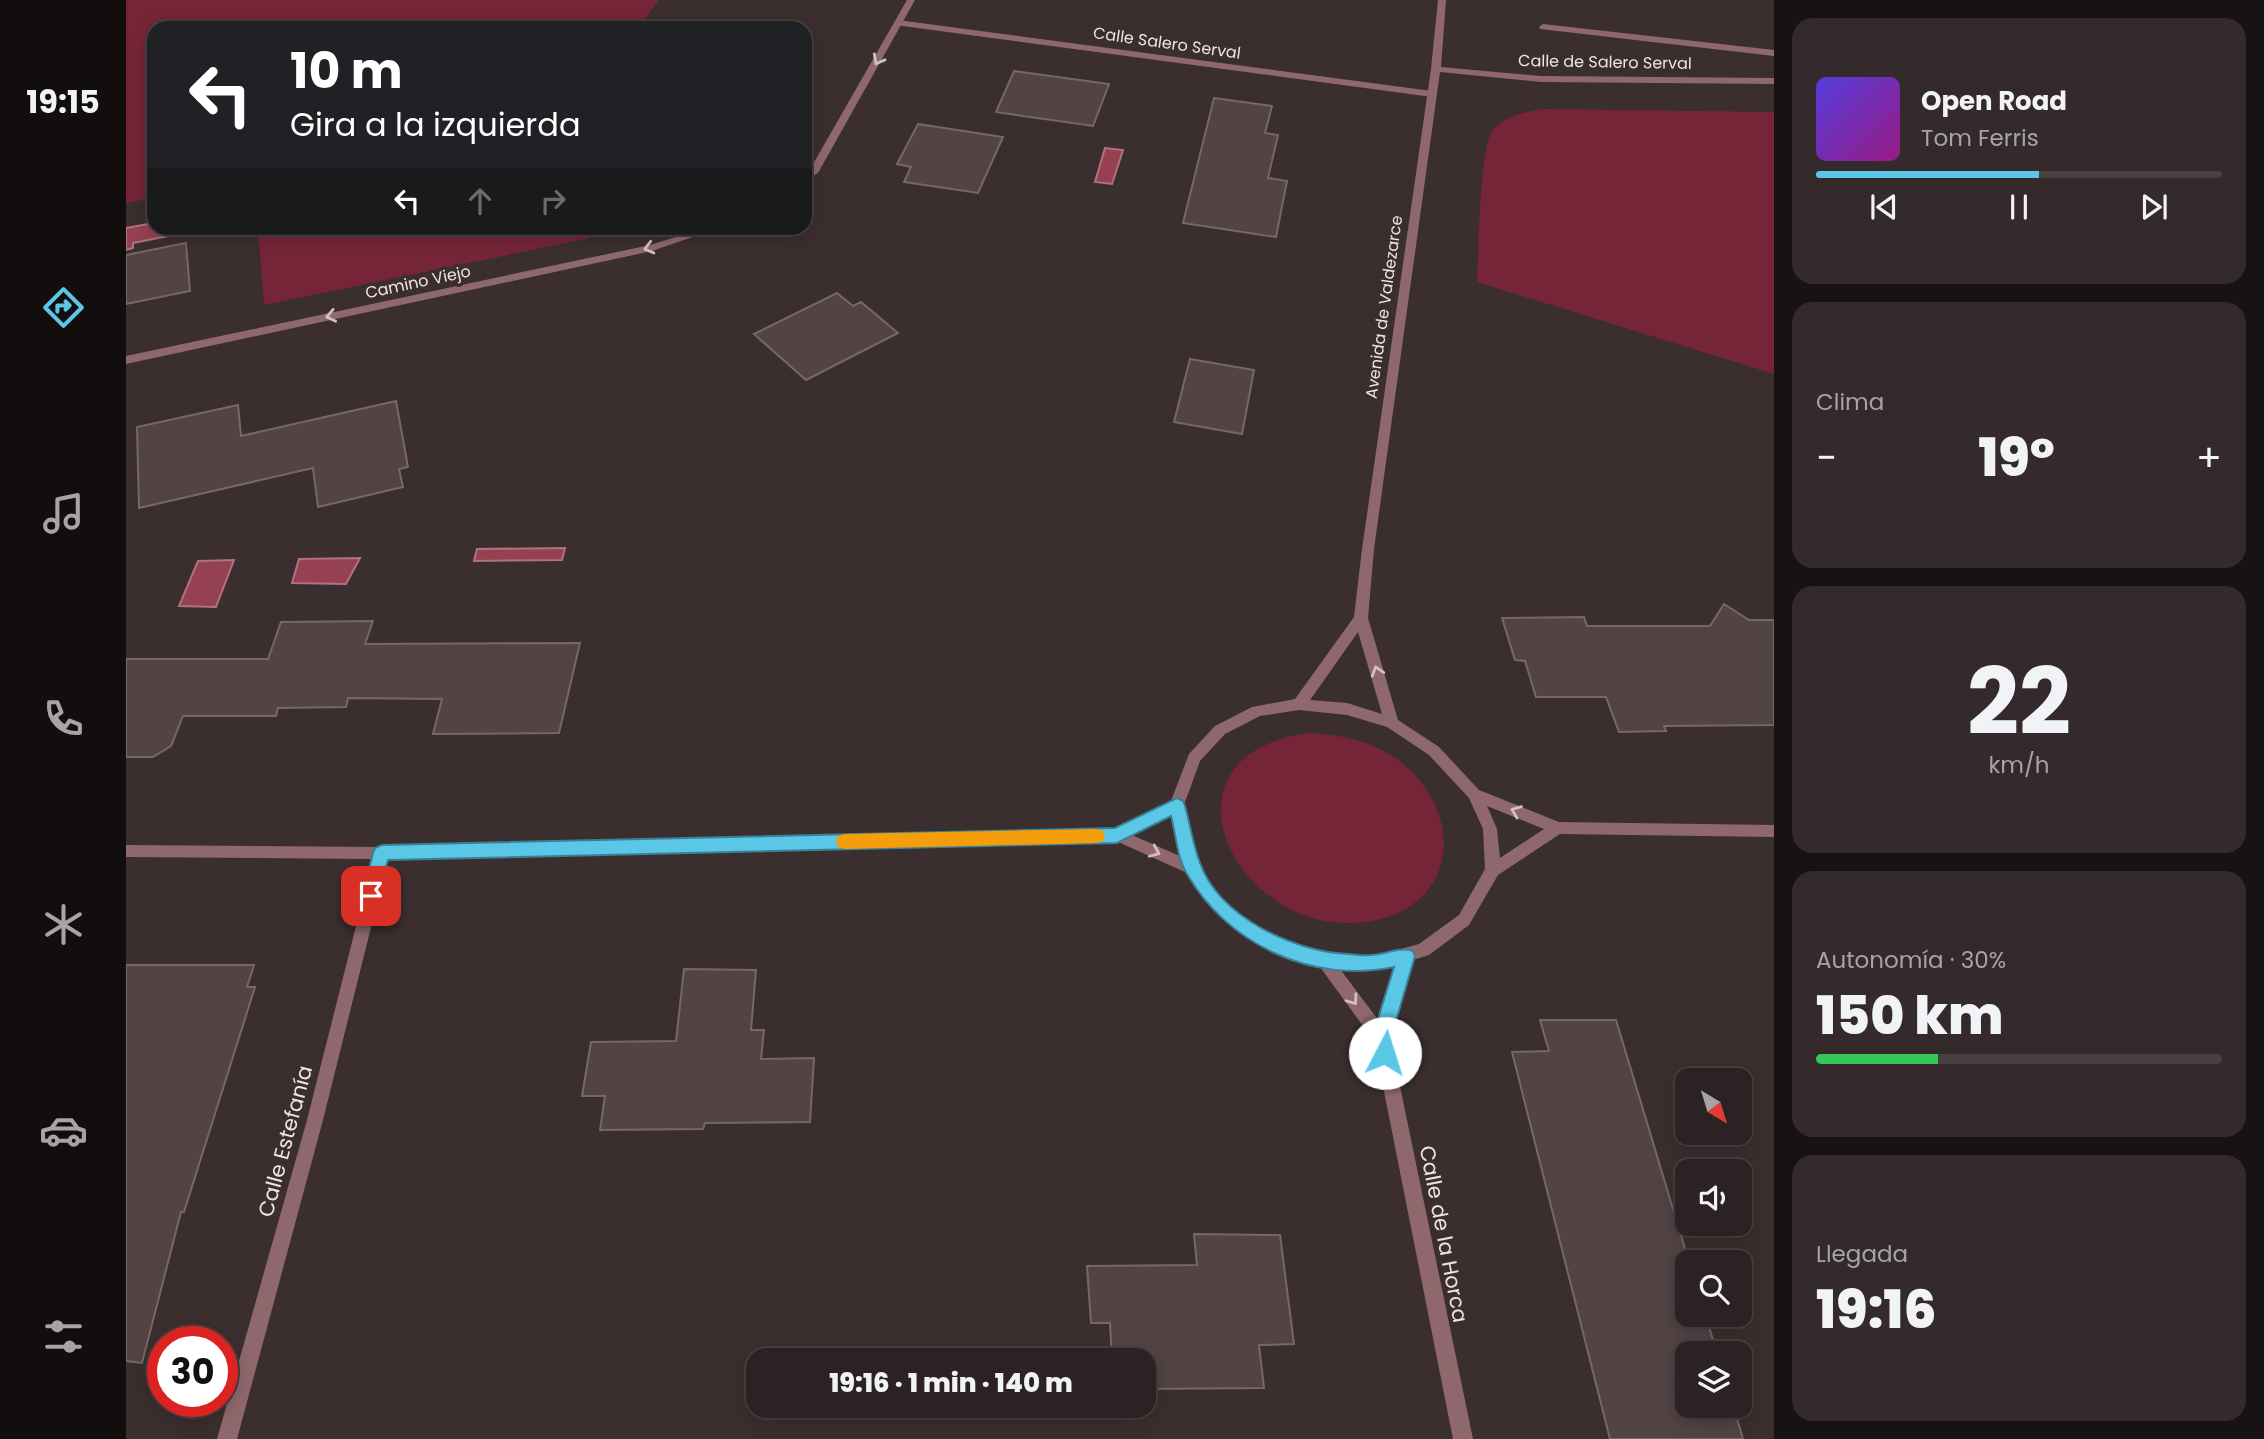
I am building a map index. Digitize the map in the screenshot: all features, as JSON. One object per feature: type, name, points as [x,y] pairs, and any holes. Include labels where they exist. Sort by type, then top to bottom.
[{"type":"street","points":[[812,174],[911,0]]},
{"type":"street","name":"Avenida de Valdezarce","points":[[1392,723],[1361,618],[1368,550],[1436,69],[1442,0]]},
{"type":"street","name":"Calle Salero Serval","points":[[898,23],[1432,94]]},
{"type":"street","points":[[1543,27],[1774,53]]},
{"type":"street","name":"Calle de Salero Serval","points":[[1436,69],[1541,79],[1774,81]]},
{"type":"street","name":"Camino Viejo","points":[[126,360],[652,248],[692,235]]},
{"type":"street","name":"Avenida de Valdezarce","points":[[1299,704],[1361,618]]},
{"type":"street","points":[[1493,870],[1490,829],[1474,794],[1434,751],[1392,723],[1347,709],[1299,704],[1257,712],[1220,730],[1194,758],[1177,806],[1192,868],[1214,900],[1245,928],[1283,950],[1325,961],[1372,964],[1423,950],[1464,920],[1493,870],[1558,828]]},
{"type":"street","points":[[1474,794],[1558,828],[1774,831]]},
{"type":"street","points":[[126,851],[382,853],[1117,835],[1177,806]]},
{"type":"street","points":[[1117,835],[1192,868]]},
{"type":"street","name":"Calle Estefanía","points":[[227,1439],[314,1120],[382,853]]},
{"type":"street","name":"Calle de la Horca","points":[[1382,1038],[1406,956]]},
{"type":"street","name":"Calle de la Horca","points":[[1325,961],[1382,1038],[1462,1439]]},
{"type":"shaded area","points":[[126,0],[659,0],[643,21],[147,21],[147,199],[126,203]]},
{"type":"shaded area","points":[[1543,109],[1774,112],[1774,374],[1477,282],[1482,178],[1488,140],[1493,130],[1503,121],[1522,113]]},
{"type":"shaded area","points":[[1105,148],[1123,150],[1112,184],[1095,182]]},
{"type":"shaded area","points":[[147,224],[147,235],[174,235],[133,243],[133,248],[126,250],[126,228]]},
{"type":"shaded area","points":[[259,235],[589,235],[590,238],[264,305]]},
{"type":"shaded area","points":[[565,548],[562,560],[474,561],[477,549]]},
{"type":"shaded area","points":[[360,558],[346,584],[292,583],[299,559]]},
{"type":"shaded area","points":[[234,560],[216,607],[179,606],[198,561]]},
{"type":"shaded area","points":[[1310,733],[1351,739],[1390,754],[1412,772],[1429,793],[1439,816],[1444,839],[1442,861],[1434,882],[1419,899],[1399,913],[1372,921],[1324,921],[1282,905],[1249,878],[1228,844],[1221,808],[1230,775],[1259,748]]},
{"type":"building","points":[[1014,71],[1109,84],[1093,126],[996,112]]},
{"type":"building","points":[[1214,98],[1272,106],[1265,133],[1278,135],[1268,178],[1287,181],[1276,237],[1183,223]]},
{"type":"building","points":[[918,124],[1003,137],[978,193],[904,182],[911,167],[897,164]]},
{"type":"building","points":[[186,243],[190,291],[126,304],[126,255]]},
{"type":"building","points":[[837,293],[853,306],[861,302],[898,333],[806,380],[754,334]]},
{"type":"building","points":[[1190,359],[1254,370],[1242,434],[1174,422]]},
{"type":"building","points":[[396,401],[408,467],[399,469],[403,487],[318,507],[313,468],[139,508],[137,427],[238,405],[241,436]]},
{"type":"building","points":[[1724,604],[1749,620],[1774,620],[1774,725],[1664,726],[1666,731],[1619,732],[1606,697],[1536,697],[1525,661],[1515,660],[1502,618],[1584,617],[1587,626],[1710,626]]},
{"type":"building","points":[[373,621],[365,644],[580,643],[559,733],[433,734],[442,699],[348,698],[346,707],[278,708],[276,716],[183,716],[171,746],[153,757],[126,757],[126,659],[268,659],[281,622]]},
{"type":"building","points":[[126,965],[254,965],[247,987],[255,987],[184,1212],[181,1212],[152,1326],[147,1326],[147,1344],[142,1363],[126,1361]]},
{"type":"building","points":[[684,969],[756,970],[751,1030],[764,1030],[761,1059],[814,1058],[810,1122],[705,1123],[703,1129],[600,1130],[605,1096],[582,1096],[591,1042],[676,1041]]},
{"type":"building","points":[[1540,1020],[1616,1020],[1675,1216],[1675,1236],[1681,1236],[1685,1250],[1675,1250],[1675,1327],[1709,1327],[1713,1341],[1675,1341],[1675,1418],[1737,1418],[1743,1439],[1610,1439],[1512,1052],[1549,1051]]},
{"type":"building","points":[[1194,1234],[1280,1235],[1294,1344],[1259,1345],[1264,1388],[1156,1389],[1156,1348],[1111,1348],[1110,1323],[1091,1323],[1087,1266],[1197,1265]]},
{"type":"slow traffic","points":[[844,841],[1097,836]]},
{"type":"route","points":[[371,896],[382,853],[1117,835],[1177,806],[1192,868],[1214,900],[1245,928],[1283,950],[1325,961],[1372,964],[1406,956],[1382,1038],[1385,1053]]}]
